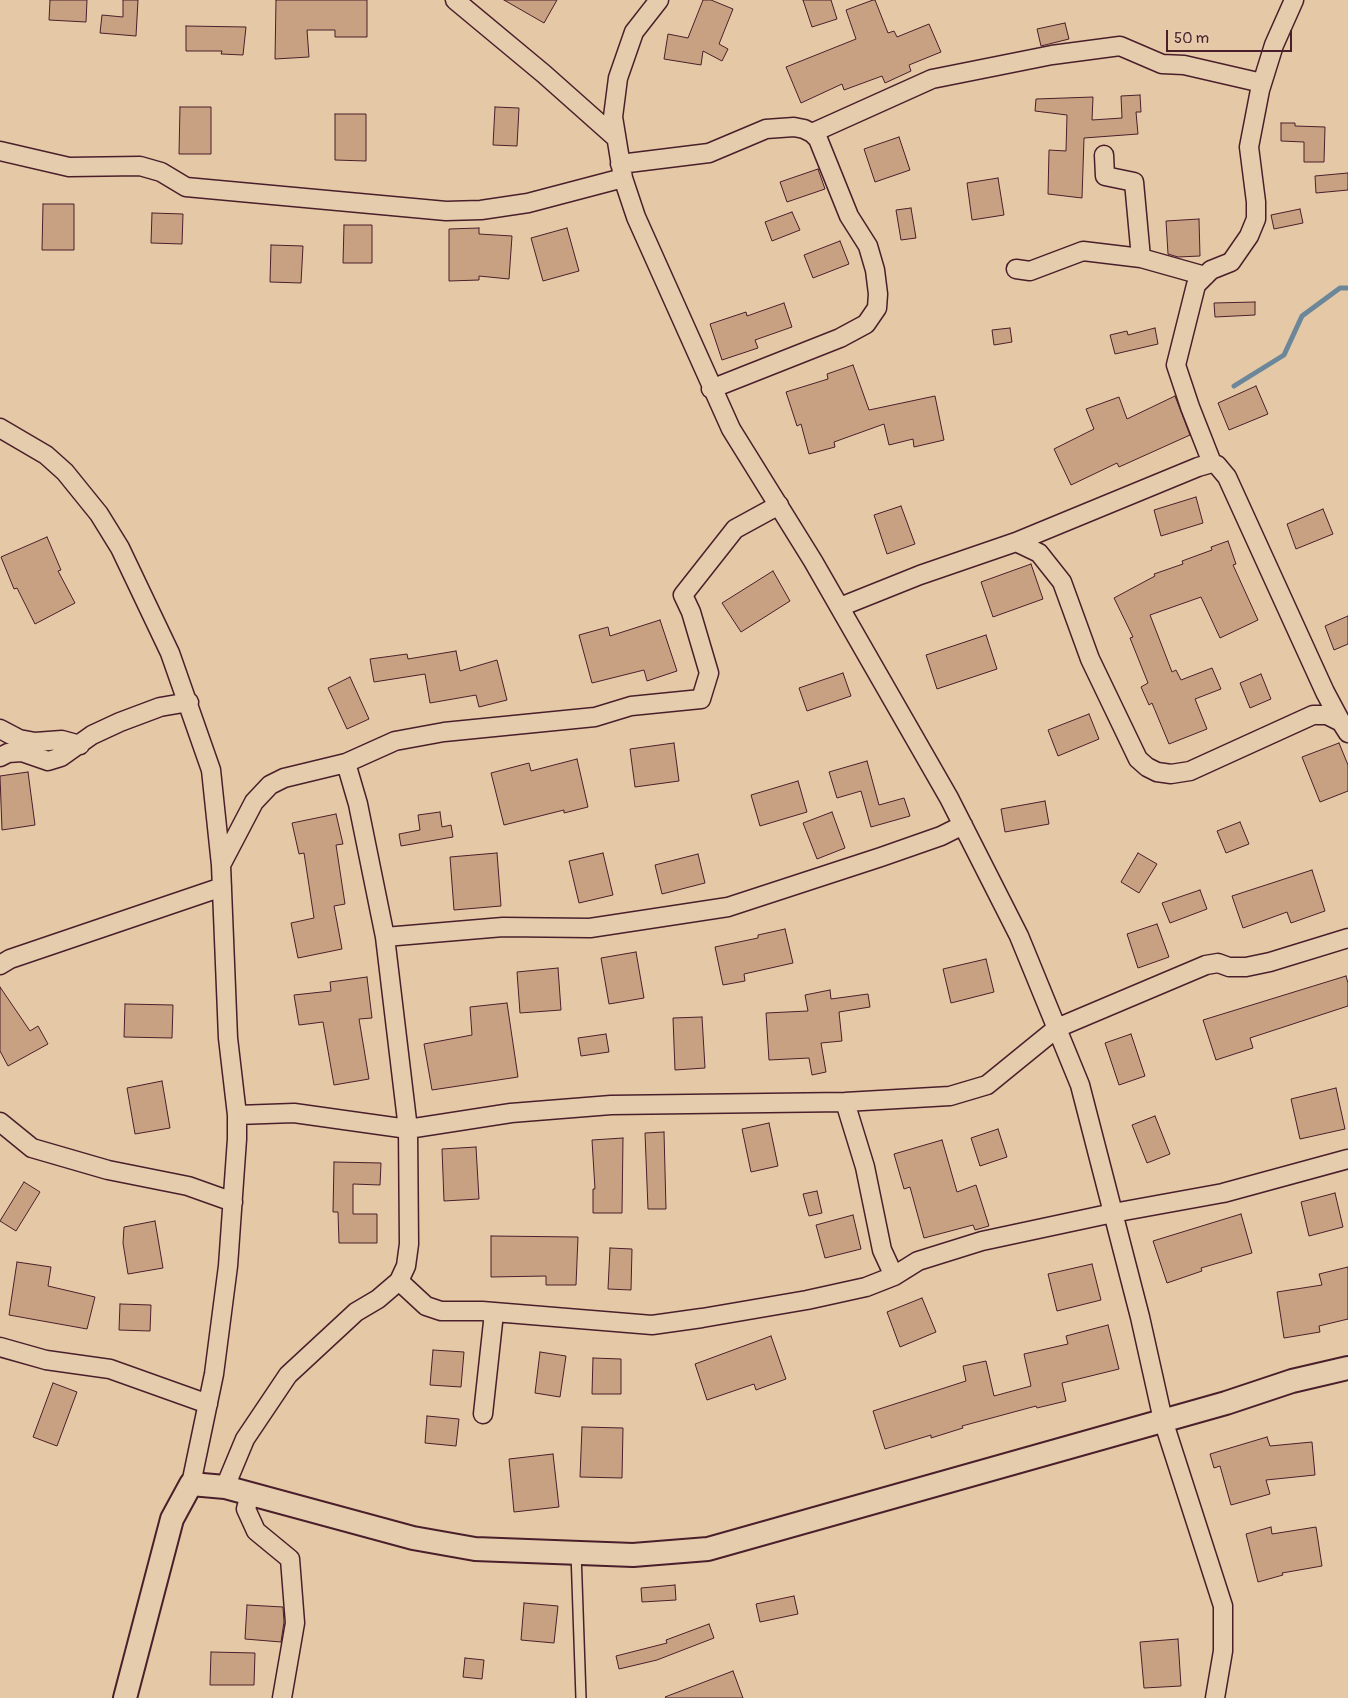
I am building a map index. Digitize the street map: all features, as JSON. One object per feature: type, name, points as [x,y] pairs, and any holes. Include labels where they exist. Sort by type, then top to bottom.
[{"type":"street","points":[[455,0],[544,74],[616,138]]},
{"type":"street","points":[[659,0],[634,32],[618,78],[613,117],[622,171],[647,245],[731,429],[840,607],[963,825],[1019,936],[1080,1086],[1140,1317],[1163,1420],[1223,1606],[1223,1650],[1215,1698]]},
{"type":"street","points":[[1294,0],[1274,45],[1262,83],[1248,147],[1256,202],[1256,219],[1249,236],[1231,262],[1211,270],[1196,285],[1176,365],[1212,463],[1222,469],[1227,477],[1325,692],[1344,727]]},
{"type":"street","points":[[0,151],[69,167],[140,166],[160,172],[186,186],[446,211],[481,210],[528,203],[622,171],[709,153],[766,129],[794,127],[812,132],[932,79],[1052,55],[1120,46],[1162,64],[1184,65],[1262,83]]},
{"type":"street","points":[[712,389],[840,338],[866,324],[877,308],[878,282],[868,246],[849,216],[822,147],[812,132]]},
{"type":"street","points":[[1104,155],[1105,176],[1134,182],[1141,258]]},
{"type":"street","points":[[1016,268],[1030,272],[1083,251],[1141,258],[1205,276]]},
{"type":"street","points":[[4,434],[46,455],[65,472],[99,514],[140,587],[170,652],[189,702],[211,770],[221,865],[228,1038],[237,1115],[228,1266],[208,1404],[191,1484],[172,1519],[125,1698]]},
{"type":"street","points":[[840,607],[920,574],[1016,542],[1212,463]]},
{"type":"street","points":[[221,865],[254,802],[270,785],[284,778],[346,763],[395,741],[444,732],[595,717],[631,706],[701,699],[709,673],[691,612],[683,595],[735,529],[779,505]]},
{"type":"street","points":[[1016,542],[1039,553],[1062,582],[1090,659],[1138,759],[1147,767],[1157,772],[1171,774],[1190,771],[1313,715],[1327,715],[1344,727]]},
{"type":"street","points":[[0,757],[8,753],[22,752],[48,761],[62,757],[92,735],[120,722],[160,707],[189,702]]},
{"type":"street","points":[[0,729],[27,740],[62,740],[80,745]]},
{"type":"street","points":[[225,1487],[245,1439],[288,1376],[338,1328],[399,1282],[406,1266],[409,1244],[408,1129],[385,936],[358,804],[346,763]]},
{"type":"street","points":[[385,936],[502,927],[590,928],[728,907],[890,854],[941,836],[963,825]]},
{"type":"street","points":[[0,965],[10,959],[222,888]]},
{"type":"street","points":[[237,1115],[294,1113],[408,1129],[512,1113],[611,1106],[845,1102],[950,1096],[987,1085],[1057,1028],[1206,965],[1218,963],[1229,967],[1246,968],[1348,938]]},
{"type":"street","points":[[845,1102],[865,1167],[882,1250],[894,1276]]},
{"type":"street","points":[[0,1122],[32,1148],[108,1170],[188,1186],[233,1202]]},
{"type":"street","points":[[399,1282],[426,1306],[441,1311],[494,1313],[652,1325],[807,1300],[866,1287],[894,1276],[918,1261],[982,1241],[1113,1212],[1223,1193],[1348,1159]]},
{"type":"street","points":[[483,1414],[494,1313]]},
{"type":"street","points":[[0,1347],[46,1360],[110,1369],[208,1404]]},
{"type":"street","points":[[191,1484],[225,1487],[422,1540],[475,1549],[632,1555],[708,1549],[1226,1403],[1292,1381],[1348,1368]]},
{"type":"street","points":[[250,1494],[246,1509],[256,1531],[290,1559],[295,1623],[282,1698]]},
{"type":"lane","points":[[576,1552],[581,1698]]},
{"type":"building","points":[[50,0],[87,0],[86,22],[49,20]]},
{"type":"building","points":[[123,0],[138,0],[136,36],[100,33],[102,15],[123,17]]},
{"type":"building","points":[[276,0],[367,0],[367,37],[335,37],[335,30],[307,30],[309,57],[275,59]]},
{"type":"building","points":[[504,0],[557,0],[544,23]]},
{"type":"building","points":[[703,0],[711,0],[733,9],[719,44],[728,49],[722,61],[703,51],[701,65],[664,59],[668,34],[688,38]]},
{"type":"building","points":[[803,0],[831,0],[837,19],[812,27]]},
{"type":"building","points":[[875,0],[888,33],[894,31],[897,37],[929,24],[941,52],[909,65],[911,71],[885,83],[882,76],[844,90],[842,84],[801,103],[786,67],[856,39],[846,10]]},
{"type":"building","points":[[1065,23],[1069,39],[1041,46],[1037,29]]},
{"type":"building","points":[[186,26],[246,27],[243,55],[221,54],[222,51],[186,51]]},
{"type":"building","points":[[1140,95],[1141,112],[1136,112],[1138,134],[1084,138],[1082,198],[1048,194],[1049,150],[1066,151],[1067,115],[1035,111],[1036,99],[1093,97],[1092,120],[1122,118],[1121,96]]},
{"type":"building","points":[[180,107],[211,107],[211,154],[179,154]]},
{"type":"building","points":[[495,107],[519,108],[517,146],[493,145]]},
{"type":"building","points":[[335,114],[366,114],[366,161],[335,160]]},
{"type":"building","points":[[1281,123],[1295,123],[1295,126],[1325,127],[1324,162],[1304,162],[1304,142],[1281,141]]},
{"type":"building","points":[[899,137],[910,170],[875,182],[864,149]]},
{"type":"building","points":[[818,169],[825,189],[787,202],[780,182]]},
{"type":"building","points":[[1348,173],[1348,190],[1316,193],[1315,176]]},
{"type":"building","points":[[998,178],[1004,215],[972,220],[967,183]]},
{"type":"building","points":[[43,204],[74,204],[74,250],[42,250]]},
{"type":"building","points":[[911,208],[916,238],[901,240],[896,210]]},
{"type":"building","points":[[1300,209],[1303,223],[1274,229],[1271,215]]},
{"type":"building","points":[[792,212],[800,230],[772,241],[765,222]]},
{"type":"building","points":[[152,213],[183,214],[182,244],[151,243]]},
{"type":"building","points":[[1199,219],[1200,256],[1178,257],[1168,254],[1166,221]]},
{"type":"building","points":[[344,225],[372,225],[372,263],[343,263]]},
{"type":"building","points":[[479,228],[479,234],[512,236],[509,279],[479,276],[479,280],[449,281],[449,229]]},
{"type":"building","points":[[567,228],[579,271],[543,281],[531,238]]},
{"type":"building","points":[[840,241],[849,264],[813,278],[804,255]]},
{"type":"building","points":[[271,245],[303,246],[301,283],[270,282]]},
{"type":"building","points":[[1255,302],[1255,315],[1215,317],[1214,303]]},
{"type":"building","points":[[784,303],[792,327],[755,340],[758,348],[722,360],[710,324],[746,312],[747,316]]},
{"type":"building","points":[[1010,328],[1012,342],[994,345],[992,330]]},
{"type":"building","points":[[1155,328],[1158,344],[1115,354],[1110,335],[1127,331],[1128,335]]},
{"type":"building","points":[[853,365],[869,410],[935,396],[944,440],[914,447],[913,439],[889,445],[884,424],[834,442],[835,447],[809,454],[801,424],[797,426],[786,392],[828,379],[827,374]]},
{"type":"building","points":[[1256,386],[1268,414],[1229,430],[1218,403]]},
{"type":"building","points":[[1175,396],[1190,435],[1119,467],[1117,463],[1071,485],[1054,449],[1094,429],[1086,409],[1119,397],[1127,419]]},
{"type":"building","points":[[1196,497],[1203,523],[1161,536],[1154,510]]},
{"type":"building","points":[[901,506],[915,544],[887,554],[874,515]]},
{"type":"building","points":[[1323,509],[1333,534],[1296,549],[1287,524]]},
{"type":"building","points":[[47,537],[61,570],[58,571],[75,603],[35,624],[17,588],[14,589],[1,557]]},
{"type":"building","points":[[1228,541],[1236,564],[1233,565],[1258,620],[1220,638],[1201,597],[1150,615],[1172,672],[1176,670],[1181,680],[1212,668],[1221,689],[1195,699],[1207,729],[1169,744],[1152,703],[1149,705],[1141,687],[1148,683],[1130,638],[1133,637],[1114,598],[1155,576],[1154,574],[1183,564],[1182,561],[1212,550],[1211,547]]},
{"type":"building","points":[[1031,564],[1043,599],[993,617],[981,582]]},
{"type":"building","points":[[773,571],[790,601],[741,632],[722,603]]},
{"type":"building","points":[[1348,616],[1348,644],[1334,650],[1325,626]]},
{"type":"building","points":[[660,620],[677,671],[647,681],[644,670],[592,683],[579,635],[608,627],[610,636]]},
{"type":"building","points":[[986,635],[997,669],[937,689],[926,655]]},
{"type":"building","points":[[456,651],[460,671],[497,660],[507,700],[479,707],[476,695],[430,703],[425,674],[374,682],[370,659],[407,654],[408,659]]},
{"type":"building","points":[[843,673],[851,696],[807,711],[799,688]]},
{"type":"building","points":[[1261,674],[1271,699],[1250,708],[1240,683]]},
{"type":"building","points":[[350,677],[369,719],[347,729],[328,688]]},
{"type":"building","points":[[1089,714],[1099,739],[1058,756],[1048,730]]},
{"type":"building","points":[[674,743],[679,781],[635,787],[630,749]]},
{"type":"building","points":[[1339,743],[1348,765],[1348,791],[1320,802],[1302,757]]},
{"type":"building","points":[[577,759],[588,807],[564,813],[564,810],[504,825],[491,773],[529,763],[531,771]]},
{"type":"building","points":[[867,761],[879,805],[904,798],[910,816],[871,827],[861,791],[837,798],[829,772]]},
{"type":"building","points":[[28,772],[35,825],[2,830],[0,776]]},
{"type":"building","points":[[798,781],[807,812],[760,826],[751,795]]},
{"type":"building","points":[[1045,801],[1049,824],[1005,832],[1001,809]]},
{"type":"building","points":[[440,812],[442,827],[451,825],[453,837],[401,846],[399,834],[420,830],[418,815]]},
{"type":"building","points":[[832,812],[845,848],[817,859],[803,823]]},
{"type":"building","points":[[336,814],[343,844],[336,845],[345,904],[334,906],[342,949],[298,958],[291,923],[314,918],[304,853],[299,854],[292,823]]},
{"type":"building","points":[[1240,822],[1249,844],[1226,853],[1217,831]]},
{"type":"building","points":[[497,853],[501,906],[454,910],[450,857]]},
{"type":"building","points":[[603,853],[613,895],[579,903],[569,861]]},
{"type":"building","points":[[1138,853],[1157,864],[1139,893],[1121,882]]},
{"type":"building","points":[[698,854],[705,883],[662,894],[655,865]]},
{"type":"building","points":[[1312,870],[1325,911],[1291,923],[1287,912],[1243,928],[1232,896]]},
{"type":"building","points":[[1200,890],[1207,909],[1170,923],[1162,903]]},
{"type":"building","points":[[1157,924],[1169,957],[1138,968],[1127,934]]},
{"type":"building","points":[[785,929],[793,963],[744,974],[745,981],[723,985],[715,947],[758,938],[758,935]]},
{"type":"building","points":[[636,952],[644,998],[609,1004],[601,958]]},
{"type":"building","points":[[986,959],[994,992],[951,1003],[943,969]]},
{"type":"building","points":[[558,968],[561,1010],[520,1013],[517,972]]},
{"type":"building","points":[[1346,976],[1348,983],[1348,1006],[1250,1038],[1253,1048],[1216,1060],[1203,1020]]},
{"type":"building","points":[[367,977],[372,1018],[359,1019],[369,1079],[334,1085],[323,1022],[299,1025],[294,995],[331,991],[330,982]]},
{"type":"building","points":[[0,987],[30,1031],[38,1026],[48,1044],[8,1066],[0,1051]]},
{"type":"building","points":[[830,990],[831,999],[868,994],[870,1007],[839,1012],[842,1041],[821,1043],[826,1072],[812,1075],[809,1058],[769,1060],[766,1013],[808,1011],[805,995]]},
{"type":"building","points":[[507,1003],[518,1077],[432,1090],[424,1044],[472,1035],[470,1007]]},
{"type":"building","points":[[125,1004],[173,1005],[172,1038],[124,1037]]},
{"type":"building","points":[[702,1017],[705,1068],[675,1070],[673,1018]]},
{"type":"building","points":[[606,1034],[609,1052],[581,1056],[578,1038]]},
{"type":"building","points":[[1131,1034],[1145,1076],[1119,1085],[1105,1043]]},
{"type":"building","points":[[162,1081],[170,1128],[135,1134],[127,1088]]},
{"type":"building","points":[[1336,1088],[1345,1129],[1300,1139],[1291,1099]]},
{"type":"building","points":[[1155,1116],[1170,1154],[1147,1163],[1132,1125]]},
{"type":"building","points":[[769,1123],[778,1166],[751,1172],[742,1129]]},
{"type":"building","points":[[998,1129],[1007,1157],[980,1166],[971,1138]]},
{"type":"building","points":[[664,1132],[666,1209],[648,1209],[645,1133]]},
{"type":"building","points":[[623,1138],[622,1213],[593,1213],[593,1189],[595,1189],[592,1140]]},
{"type":"building","points":[[942,1140],[957,1192],[976,1185],[989,1226],[975,1230],[973,1225],[924,1238],[910,1187],[904,1189],[894,1154]]},
{"type":"building","points":[[476,1147],[479,1199],[444,1201],[442,1149]]},
{"type":"building","points":[[334,1162],[381,1163],[380,1185],[353,1184],[353,1214],[377,1214],[377,1243],[339,1243],[338,1212],[333,1212]]},
{"type":"building","points":[[24,1182],[40,1192],[16,1231],[0,1221]]},
{"type":"building","points":[[817,1191],[822,1213],[809,1216],[803,1194]]},
{"type":"building","points":[[1335,1193],[1343,1227],[1309,1236],[1301,1202]]},
{"type":"building","points":[[1241,1214],[1252,1253],[1201,1268],[1202,1271],[1167,1283],[1153,1241]]},
{"type":"building","points":[[853,1215],[861,1249],[825,1258],[816,1225]]},
{"type":"building","points":[[155,1221],[163,1268],[128,1274],[123,1243],[124,1227]]},
{"type":"building","points":[[491,1236],[578,1237],[576,1285],[546,1285],[546,1276],[491,1277]]},
{"type":"building","points":[[610,1248],[632,1249],[631,1290],[608,1289]]},
{"type":"building","points":[[17,1262],[51,1267],[48,1286],[95,1297],[87,1329],[9,1315]]},
{"type":"building","points":[[1092,1264],[1101,1300],[1057,1311],[1048,1274]]},
{"type":"building","points":[[1348,1267],[1348,1319],[1319,1326],[1320,1332],[1284,1338],[1277,1292],[1322,1285],[1319,1274]]},
{"type":"building","points":[[922,1298],[936,1332],[900,1347],[887,1312]]},
{"type":"building","points":[[120,1304],[151,1305],[150,1331],[119,1330]]},
{"type":"building","points":[[1108,1325],[1119,1369],[1062,1383],[1066,1401],[1037,1408],[1036,1406],[962,1426],[963,1428],[931,1438],[931,1435],[885,1449],[873,1411],[966,1381],[963,1366],[986,1361],[994,1396],[1031,1386],[1024,1354],[1068,1344],[1066,1336]]},
{"type":"building","points":[[771,1336],[786,1379],[756,1390],[754,1384],[707,1400],[695,1364]]},
{"type":"building","points":[[433,1350],[464,1352],[461,1387],[430,1385]]},
{"type":"building","points":[[540,1352],[566,1356],[560,1397],[535,1393]]},
{"type":"building","points":[[593,1358],[621,1359],[621,1394],[592,1394]]},
{"type":"building","points":[[53,1383],[77,1392],[57,1446],[33,1437]]},
{"type":"building","points":[[427,1416],[459,1419],[456,1446],[425,1443]]},
{"type":"building","points":[[582,1427],[623,1428],[622,1478],[580,1477]]},
{"type":"building","points":[[1267,1437],[1270,1446],[1312,1442],[1315,1475],[1266,1480],[1270,1494],[1231,1505],[1220,1466],[1214,1468],[1210,1454]]},
{"type":"building","points":[[553,1454],[559,1507],[514,1512],[509,1459]]},
{"type":"building","points":[[1271,1527],[1272,1534],[1316,1527],[1322,1566],[1282,1573],[1283,1575],[1258,1582],[1246,1534]]},
{"type":"building","points":[[675,1585],[676,1600],[642,1602],[641,1588]]},
{"type":"building","points":[[794,1596],[798,1614],[760,1622],[756,1604]]},
{"type":"building","points":[[524,1603],[558,1606],[554,1643],[521,1640]]},
{"type":"building","points":[[247,1605],[283,1607],[284,1622],[281,1642],[245,1639]]},
{"type":"building","points":[[709,1624],[714,1638],[657,1660],[619,1669],[616,1656],[667,1643],[666,1640]]},
{"type":"building","points":[[1178,1639],[1181,1686],[1144,1688],[1140,1642]]},
{"type":"building","points":[[211,1652],[255,1653],[254,1685],[210,1685]]},
{"type":"building","points":[[465,1658],[484,1660],[482,1679],[463,1677]]},
{"type":"building","points":[[733,1671],[743,1698],[665,1697]]},
{"type":"waterway","points":[[1234,386],[1284,355],[1302,316],[1340,288],[1348,288]]}]
